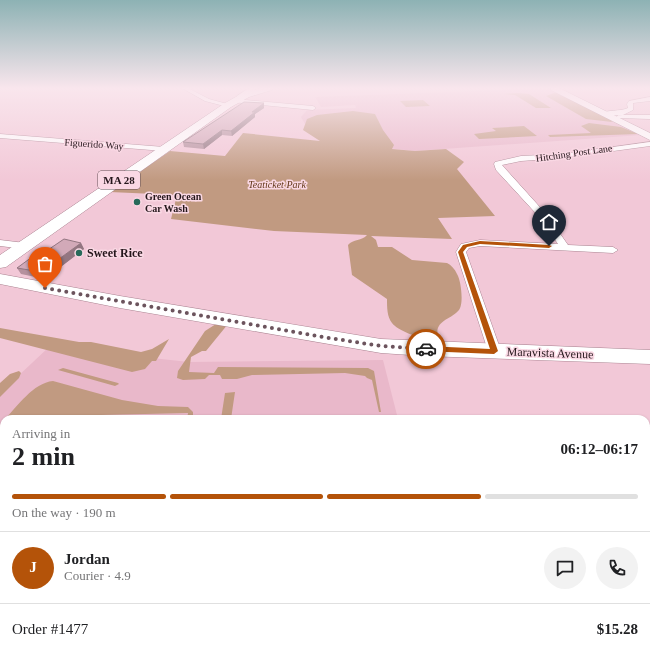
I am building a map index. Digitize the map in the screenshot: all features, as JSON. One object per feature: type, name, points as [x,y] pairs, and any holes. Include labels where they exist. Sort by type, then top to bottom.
[{"type":"main road","name":"MA 28","points":[[0,263],[209,119]]},
{"type":"main road","points":[[616,119],[650,137]]},
{"type":"main road","name":"Maravista Avenue","points":[[0,279],[120,302],[359,342],[404,348],[650,357]]},
{"type":"street","name":"Figuerido Way","points":[[0,136],[164,149]]},
{"type":"street","name":"Hitching Post Lane","points":[[564,247],[544,217],[499,168],[498,164],[510,160],[562,156],[650,144]]},
{"type":"street","points":[[0,243],[25,246]]},
{"type":"street","points":[[494,351],[465,268],[461,252],[462,249],[469,244],[480,243],[613,250]]},
{"type":"shaded area","points":[[302,119],[611,119],[641,135],[415,151],[367,146],[309,131]]},
{"type":"shaded area","points":[[49,347],[189,362],[383,360],[397,415],[0,415],[0,393]]},
{"type":"green space","name":"Teaticket Park","points":[[307,119],[377,119],[383,130],[394,145],[392,149],[415,151],[446,149],[464,162],[457,169],[495,216],[438,218],[452,239],[371,236],[376,240],[378,247],[392,247],[412,260],[447,263],[455,270],[461,286],[461,307],[456,313],[438,327],[438,337],[420,337],[401,330],[392,323],[389,318],[387,299],[352,275],[348,245],[367,235],[274,231],[171,219],[177,195],[110,192],[170,151],[225,156],[243,133],[320,141],[303,130]]},
{"type":"green space","points":[[586,119],[609,119],[612,122]]},
{"type":"green space","points":[[589,123],[621,127],[638,134],[550,137],[548,135],[591,133],[581,126]]},
{"type":"green space","points":[[524,126],[537,136],[479,139],[474,134],[496,131],[492,128]]},
{"type":"green space","points":[[216,324],[228,324],[206,351],[202,351],[191,357],[189,372],[214,373],[218,367],[368,368],[374,371],[381,412],[379,412],[372,380],[365,376],[345,373],[252,375],[237,379],[222,379],[220,375],[209,375],[205,379],[183,380],[177,378],[178,371],[205,331]]},
{"type":"green space","points":[[0,328],[79,342],[91,342],[141,352],[152,349],[169,339],[156,361],[152,361],[145,369],[132,372],[0,338]]},
{"type":"green space","points":[[63,368],[119,384],[115,386],[58,370]]},
{"type":"green space","points":[[19,371],[21,373],[19,378],[0,397],[0,383],[10,374]]},
{"type":"green space","points":[[53,381],[122,400],[158,406],[188,407],[193,412],[193,415],[188,415],[188,413],[9,415],[32,390]]},
{"type":"green space","points":[[235,392],[232,415],[222,415],[225,393]]},
{"type":"building","points":[[218,119],[246,119],[231,131],[222,130],[203,144],[183,142]]},
{"type":"building","points":[[64,239],[81,243],[41,272],[17,268],[32,257],[36,258]]},
{"type":"way so far","points":[[45,288],[323,337],[381,346],[426,349]]},
{"type":"place","name":"Green Ocean Car Wash","points":[[137,202]]},
{"type":"place","name":"Sweet Rice","points":[[79,253]]},
{"type":"route","points":[[426,349],[494,351],[465,268],[461,252],[465,246],[475,243],[549,246]]}]
